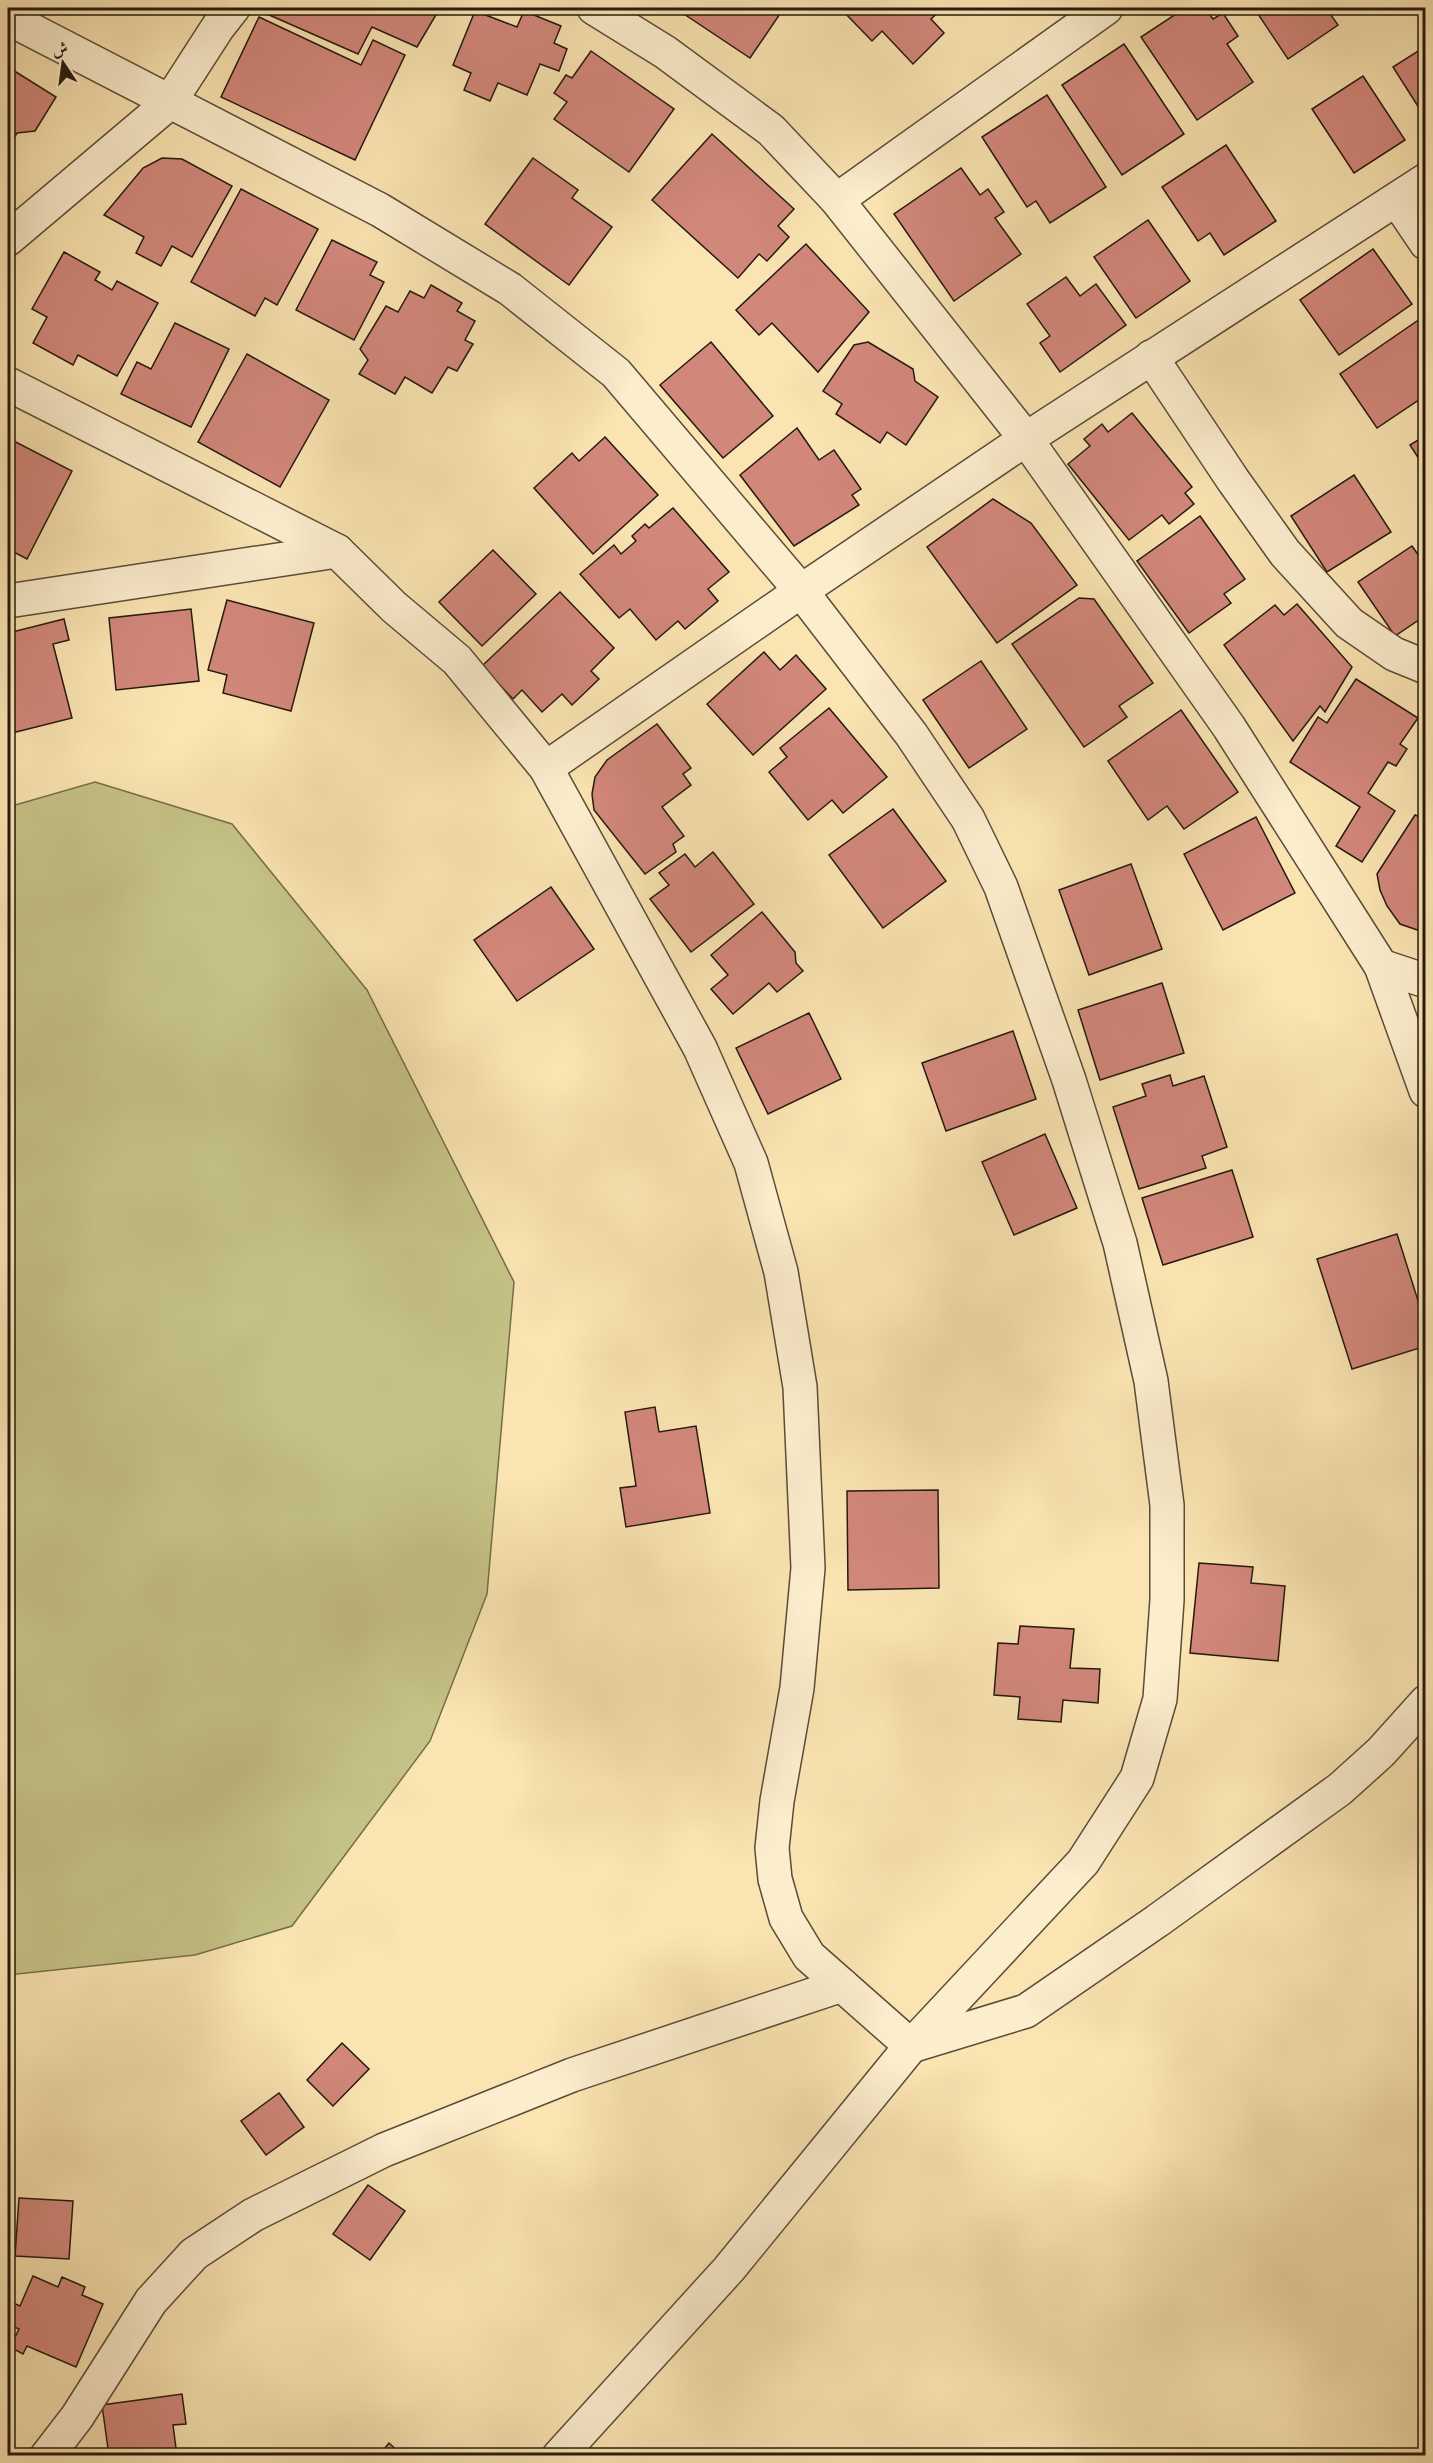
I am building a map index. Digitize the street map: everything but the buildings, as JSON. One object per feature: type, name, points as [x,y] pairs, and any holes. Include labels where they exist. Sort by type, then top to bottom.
[{"type":"street","points":[[8,239],[169,103],[218,27],[233,8]]},
{"type":"street","points":[[594,8],[665,52],[771,130],[837,200],[1026,439],[1229,727],[1382,966],[1425,1091]]},
{"type":"street","points":[[837,200],[1106,8]]},
{"type":"street","points":[[8,18],[380,210],[510,289],[616,374],[801,591],[918,744],[968,819],[1001,887],[1069,1080],[1120,1243],[1151,1381],[1167,1505],[1167,1600],[1160,1699],[1137,1778],[1083,1862],[911,2046],[729,2269],[559,2456]]},
{"type":"street","points":[[546,768],[801,591],[1026,439],[1425,180]]},
{"type":"street","points":[[1397,200],[1425,243]]},
{"type":"street","points":[[1151,357],[1285,553],[1350,623],[1394,654],[1425,667]]},
{"type":"street","points":[[8,384],[337,550],[394,607],[457,660],[546,768],[700,1048],[751,1163],[781,1272],[800,1387],[808,1568],[797,1688],[777,1801],[772,1848],[775,1880],[786,1918],[809,1956],[911,2046]]},
{"type":"street","points":[[8,600],[337,550]]},
{"type":"street","points":[[1382,966],[1425,981]]},
{"type":"street","points":[[911,2046],[1026,2011],[1157,1921],[1340,1789],[1381,1752],[1425,1702]]},
{"type":"street","points":[[47,2456],[76,2417],[151,2301],[194,2254],[253,2216],[384,2150],[572,2075],[842,1985]]},
{"type":"shaded area","points":[[95,782],[232,824],[367,990],[514,1282],[487,1594],[430,1741],[292,1926],[195,1955],[8,1975],[8,807]]}]
